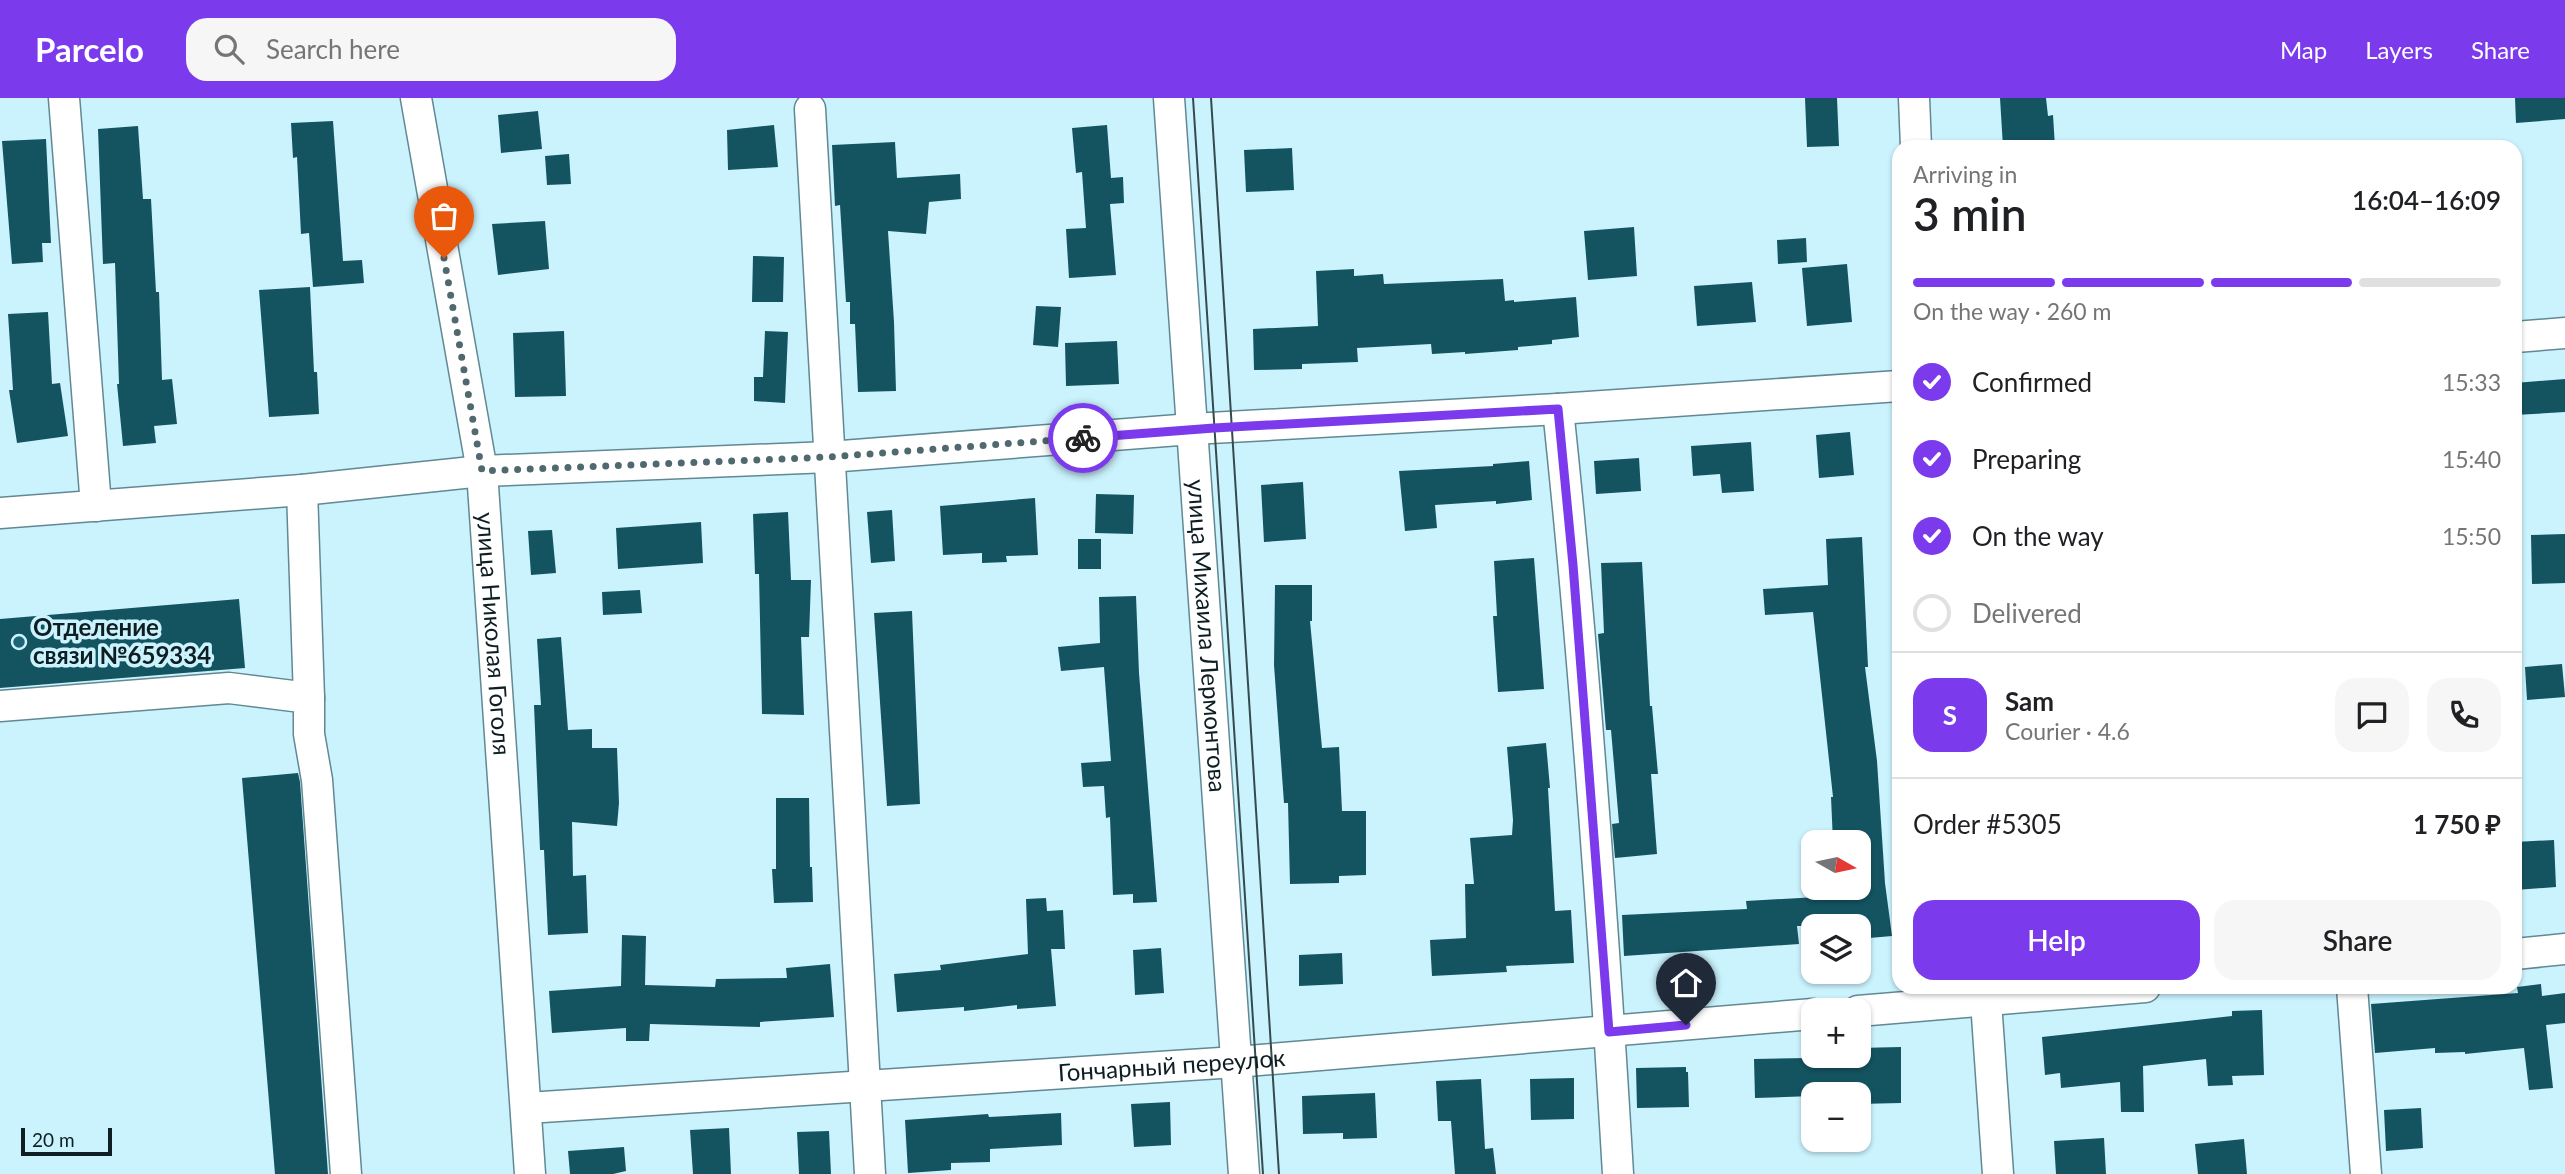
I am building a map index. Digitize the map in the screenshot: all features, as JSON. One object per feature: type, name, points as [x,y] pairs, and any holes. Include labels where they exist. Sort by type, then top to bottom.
[{"type":"street","points":[[64,98],[96,506]]},
{"type":"street","name":"улица Николая Гоголя","points":[[416,98],[482,471],[530,1174]]},
{"type":"street","name":"улица Михаила Лермонтова","points":[[1169,98],[1244,1174]]},
{"type":"street","points":[[1914,98],[1916,140]]},
{"type":"street","points":[[810,109],[870,1174]]},
{"type":"street","points":[[2522,336],[2565,333]]},
{"type":"street","points":[[0,513],[302,490],[482,471],[829,457],[1192,429],[1558,409],[1892,386]]},
{"type":"street","points":[[1558,409],[1578,634],[1618,1174]]},
{"type":"street","points":[[302,490],[309,734],[317,780],[346,1174]]},
{"type":"street","points":[[0,706],[229,688],[309,698]]},
{"type":"street","points":[[2522,953],[2565,949]]},
{"type":"street","points":[[1871,1009],[1979,994]]},
{"type":"street","points":[[1986,994],[1998,1174]]},
{"type":"street","points":[[2353,994],[2366,1174]]},
{"type":"street","name":"Гончарный переулок","points":[[527,1108],[1236,1062],[1801,1015]]},
{"type":"building","points":[[1805,98],[1837,98],[1839,146],[1807,147]]},
{"type":"building","points":[[2000,98],[2046,98],[2048,116],[2053,115],[2055,140],[2003,140]]},
{"type":"building","points":[[2515,98],[2565,98],[2565,119],[2516,123]]},
{"type":"building","points":[[538,111],[542,149],[501,153],[498,115]]},
{"type":"building","points":[[333,121],[343,261],[362,260],[364,283],[313,287],[309,233],[301,234],[297,157],[293,158],[291,123]]},
{"type":"building","points":[[774,125],[778,167],[728,170],[727,130]]},
{"type":"building","points":[[1107,125],[1111,178],[1123,177],[1124,203],[1110,204],[1116,275],[1069,278],[1066,229],[1086,228],[1082,172],[1076,173],[1072,128]]},
{"type":"building","points":[[138,126],[143,199],[151,199],[156,292],[159,292],[162,380],[172,379],[177,424],[154,426],[156,443],[123,446],[117,384],[115,263],[103,264],[98,129]]},
{"type":"building","points":[[46,139],[51,243],[42,243],[43,262],[12,264],[2,141]]},
{"type":"building","points":[[895,142],[897,178],[960,174],[961,199],[929,202],[926,234],[888,231],[896,391],[858,392],[855,324],[850,324],[850,302],[846,302],[840,205],[835,206],[832,145]]},
{"type":"building","points":[[1292,148],[1294,190],[1246,192],[1244,150]]},
{"type":"building","points":[[569,154],[571,184],[547,185],[545,156]]},
{"type":"building","points":[[545,221],[549,269],[498,275],[492,224]]},
{"type":"building","points":[[1634,227],[1637,276],[1588,280],[1584,231]]},
{"type":"building","points":[[1806,238],[1807,262],[1778,264],[1777,240]]},
{"type":"building","points":[[753,256],[784,257],[783,302],[752,302]]},
{"type":"building","points":[[1847,264],[1852,322],[1807,326],[1802,268]]},
{"type":"building","points":[[1354,269],[1354,276],[1383,274],[1384,284],[1503,279],[1505,301],[1576,297],[1579,337],[1552,340],[1552,344],[1518,347],[1518,350],[1465,354],[1432,354],[1431,344],[1357,348],[1358,362],[1302,364],[1302,369],[1254,370],[1253,329],[1318,326],[1316,271]]},
{"type":"building","points":[[1752,282],[1756,322],[1697,326],[1694,286]]},
{"type":"building","points":[[310,287],[319,414],[269,417],[259,290]]},
{"type":"building","points":[[1036,306],[1061,307],[1058,347],[1033,345]]},
{"type":"building","points":[[48,312],[52,384],[60,383],[68,436],[17,443],[9,390],[13,390],[8,314]]},
{"type":"building","points":[[564,331],[566,396],[515,397],[513,333]]},
{"type":"building","points":[[765,331],[788,332],[785,403],[754,401],[754,377],[763,377]]},
{"type":"building","points":[[1117,341],[1119,384],[1066,386],[1065,343]]},
{"type":"building","points":[[2565,379],[2565,412],[2522,415],[2522,382]]},
{"type":"building","points":[[1850,432],[1854,475],[1819,478],[1816,435]]},
{"type":"building","points":[[1751,442],[1754,491],[1722,493],[1720,474],[1693,476],[1691,446]]},
{"type":"building","points":[[1639,458],[1641,491],[1596,494],[1594,461]]},
{"type":"building","points":[[1529,461],[1532,500],[1496,504],[1496,501],[1435,505],[1437,528],[1405,531],[1399,471],[1493,466]]},
{"type":"building","points":[[1303,482],[1306,539],[1264,542],[1261,485]]},
{"type":"building","points":[[1096,494],[1134,495],[1133,534],[1095,533]]},
{"type":"building","points":[[1035,498],[1038,555],[1006,556],[1007,562],[982,563],[982,553],[943,555],[940,506]]},
{"type":"building","points":[[892,510],[895,561],[871,563],[867,512]]},
{"type":"building","points":[[788,512],[791,580],[811,580],[809,637],[801,637],[804,715],[762,714],[759,574],[755,574],[753,514]]},
{"type":"building","points":[[701,522],[703,563],[618,569],[616,528]]},
{"type":"building","points":[[552,530],[556,573],[531,575],[528,531]]},
{"type":"building","points":[[2565,534],[2565,583],[2532,584],[2531,535]]},
{"type":"building","points":[[1862,537],[1868,667],[1865,667],[1877,761],[1885,883],[1892,936],[1871,938],[1871,914],[1801,914],[1801,926],[1797,926],[1799,944],[1624,956],[1622,915],[1747,909],[1746,901],[1801,898],[1871,900],[1871,830],[1832,830],[1833,797],[1813,612],[1765,615],[1763,589],[1828,585],[1826,539]]},
{"type":"building","points":[[1078,539],[1101,539],[1101,569],[1078,569]]},
{"type":"building","points":[[1534,558],[1544,689],[1498,692],[1493,616],[1497,616],[1494,561]]},
{"type":"building","points":[[1642,562],[1650,706],[1658,774],[1651,774],[1657,854],[1615,858],[1612,824],[1619,823],[1611,730],[1606,730],[1598,634],[1604,633],[1601,563]]},
{"type":"building","points":[[1275,585],[1312,585],[1310,621],[1322,748],[1339,747],[1342,811],[1366,811],[1366,875],[1339,876],[1339,883],[1290,884],[1288,803],[1284,803],[1274,665]]},
{"type":"building","points":[[640,590],[642,613],[603,615],[602,592]]},
{"type":"building","points":[[1136,596],[1139,673],[1157,902],[1133,903],[1133,894],[1113,895],[1110,817],[1106,818],[1104,786],[1083,787],[1081,763],[1111,761],[1104,667],[1061,671],[1058,647],[1100,643],[1099,597]]},
{"type":"building","points":[[239,599],[245,668],[0,688],[0,619]]},
{"type":"building","points":[[912,611],[920,804],[887,806],[874,613]]},
{"type":"building","points":[[561,637],[568,730],[592,729],[592,748],[617,748],[619,803],[617,826],[572,822],[573,876],[586,875],[588,933],[548,935],[544,850],[540,850],[534,705],[541,705],[537,639]]},
{"type":"building","points":[[2562,664],[2565,697],[2527,700],[2525,667]]},
{"type":"building","points":[[1546,743],[1555,911],[1571,910],[1574,963],[1506,966],[1507,972],[1432,976],[1430,940],[1466,938],[1465,884],[1474,884],[1470,838],[1512,835],[1507,747]]},
{"type":"building","points":[[298,773],[328,1174],[275,1174],[242,778]]},
{"type":"building","points":[[776,798],[809,798],[813,902],[774,903],[772,869],[776,869]]},
{"type":"building","points":[[2554,840],[2556,887],[2522,889],[2522,842]]},
{"type":"building","points":[[1046,898],[1047,911],[1063,910],[1065,949],[1051,949],[1056,1006],[1017,1009],[1017,1005],[964,1011],[964,1007],[897,1012],[894,974],[941,970],[940,965],[1028,954],[1026,899]]},
{"type":"building","points":[[622,935],[646,936],[645,985],[715,987],[716,979],[787,978],[786,968],[830,964],[834,1017],[760,1022],[760,1027],[650,1024],[649,1041],[626,1041],[626,1028],[552,1033],[549,991],[621,986]]},
{"type":"building","points":[[1161,948],[1164,993],[1135,995],[1133,950]]},
{"type":"building","points":[[1342,953],[1343,984],[1299,986],[1299,955]]},
{"type":"building","points":[[2541,984],[2542,996],[2565,993],[2565,1023],[2546,1025],[2553,1088],[2529,1090],[2524,1048],[2465,1054],[2435,1053],[2435,1048],[2375,1053],[2371,1004],[2522,994],[2522,986]]},
{"type":"building","points":[[2262,1010],[2264,1075],[2232,1076],[2233,1085],[2208,1086],[2206,1059],[2143,1066],[2144,1112],[2121,1112],[2120,1082],[2061,1088],[2060,1073],[2045,1075],[2042,1037],[2232,1016],[2232,1011]]},
{"type":"building","points":[[1901,1047],[1901,1103],[1871,1104],[1871,1082],[1801,1082],[1801,1096],[1755,1098],[1754,1059],[1801,1058],[1801,1068],[1871,1068],[1871,1048]]},
{"type":"building","points":[[1686,1067],[1689,1107],[1637,1108],[1636,1068]]},
{"type":"building","points":[[1574,1078],[1574,1119],[1531,1120],[1530,1079]]},
{"type":"building","points":[[1481,1079],[1485,1149],[1493,1148],[1496,1174],[1455,1174],[1451,1121],[1438,1121],[1436,1081]]},
{"type":"building","points":[[1375,1093],[1377,1138],[1343,1139],[1343,1133],[1303,1134],[1302,1096]]},
{"type":"building","points":[[1170,1102],[1171,1145],[1134,1147],[1131,1104]]},
{"type":"building","points":[[2421,1108],[2423,1148],[2386,1151],[2384,1110]]},
{"type":"building","points":[[1061,1113],[1062,1145],[990,1149],[990,1162],[951,1163],[951,1170],[908,1173],[905,1120],[988,1114],[989,1117]]},
{"type":"building","points":[[729,1128],[731,1174],[693,1174],[690,1130]]},
{"type":"building","points":[[829,1131],[831,1174],[799,1174],[797,1132]]},
{"type":"building","points":[[2104,1138],[2106,1174],[2056,1174],[2054,1141]]},
{"type":"building","points":[[2244,1139],[2247,1174],[2198,1174],[2195,1144]]},
{"type":"building","points":[[624,1147],[626,1171],[613,1174],[570,1174],[568,1151]]},
{"type":"tram line","points":[[1193,98],[1263,1174]]},
{"type":"tram line","points":[[1211,98],[1279,1174]]},
{"type":"way so far","points":[[444,258],[482,471],[829,457],[1083,438]]},
{"type":"place","name":"Отделение связи №659334","points":[[19,642]]},
{"type":"route","points":[[1083,438],[1558,409],[1573,565],[1609,1032],[1686,1025]]}]
